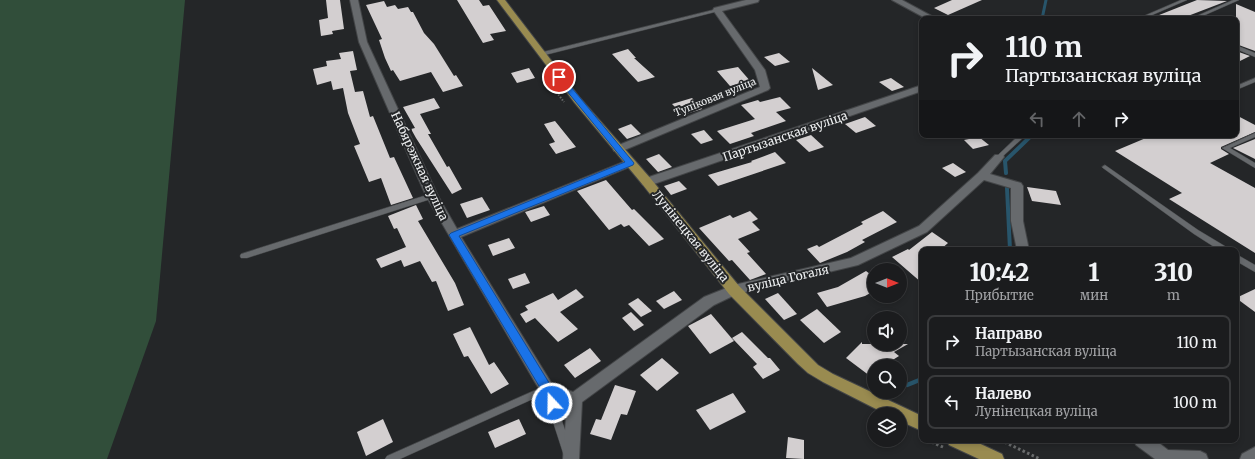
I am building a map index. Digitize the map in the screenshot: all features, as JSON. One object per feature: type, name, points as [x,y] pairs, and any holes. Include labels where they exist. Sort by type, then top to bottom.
[{"type":"main road","name":"Лунінецкая вуліца","points":[[501,0],[618,149],[647,182],[734,290],[813,369],[828,378],[919,423]]},
{"type":"main road","points":[[961,443],[996,459]]},
{"type":"street","name":"Набярэжная вуліца","points":[[354,0],[363,42],[432,196],[547,389]]},
{"type":"street","points":[[717,10],[755,0]]},
{"type":"street","points":[[897,0],[927,16]]},
{"type":"street","name":"Тупіковая вуліца","points":[[618,149],[765,88],[760,70],[717,10]]},
{"type":"street","name":"Партызанская вуліца","points":[[647,182],[919,89]]},
{"type":"street","name":"вуліца Гогаля","points":[[575,399],[709,301],[734,290],[854,262],[923,229],[982,176],[999,157]]},
{"type":"street","points":[[454,235],[630,163]]},
{"type":"street","points":[[982,176],[1018,186],[1017,221],[1022,247]]},
{"type":"street","points":[[547,389],[575,399],[570,459]]},
{"type":"street","points":[[1146,443],[1165,457],[1200,459]]},
{"type":"street","points":[[1248,459],[1255,454]]},
{"type":"lane","points":[[1146,16],[1185,0]]},
{"type":"lane","points":[[1199,16],[1237,0]]},
{"type":"lane","points":[[542,54],[717,10]]},
{"type":"lane","points":[[1239,48],[1255,55]]},
{"type":"lane","points":[[1239,87],[1255,80]]},
{"type":"lane","points":[[1255,135],[1224,148],[1255,166]]},
{"type":"lane","points":[[999,157],[1020,138]]},
{"type":"lane","points":[[1106,167],[1196,232],[1220,247]]},
{"type":"lane","points":[[244,256],[432,196]]},
{"type":"lane","points":[[1239,259],[1255,269]]},
{"type":"lane","points":[[390,459],[547,389],[570,459]]},
{"type":"path","points":[[1006,443],[1040,459]]},
{"type":"green space","points":[[0,0],[185,0],[156,321],[107,459],[0,459]]},
{"type":"building","points":[[326,0],[340,0],[344,29],[332,31],[333,34],[321,36],[319,20],[328,18]]},
{"type":"building","points":[[457,0],[479,0],[483,6],[489,5],[506,31],[490,34],[494,40],[483,43]]},
{"type":"building","points":[[952,0],[982,0],[948,15],[934,8]]},
{"type":"building","points":[[1197,0],[1227,1],[1188,16],[1157,16]]},
{"type":"building","points":[[384,1],[387,7],[395,5],[398,9],[408,7],[411,12],[413,12],[424,33],[434,44],[454,76],[456,75],[463,86],[443,92],[431,72],[400,81],[393,70],[391,71],[385,58],[379,40],[382,39],[366,5]]},
{"type":"building","points":[[1236,4],[1255,12],[1255,51],[1239,45],[1239,16],[1236,16]]},
{"type":"building","points":[[628,49],[636,58],[634,58],[655,77],[638,82],[612,54]]},
{"type":"building","points":[[353,51],[357,70],[350,71],[355,92],[363,91],[370,117],[373,116],[390,158],[394,157],[413,198],[391,205],[381,178],[369,182],[354,146],[360,144],[348,113],[343,88],[333,90],[331,81],[317,85],[313,69],[327,66],[326,61],[341,59],[339,53]]},
{"type":"building","points":[[1239,52],[1250,56],[1239,62]]},
{"type":"building","points":[[779,53],[790,62],[775,66],[764,57]]},
{"type":"building","points":[[738,67],[751,82],[730,86],[717,71]]},
{"type":"building","points":[[529,68],[535,78],[517,83],[511,73]]},
{"type":"building","points":[[812,68],[833,85],[818,90]]},
{"type":"building","points":[[891,78],[904,87],[892,91],[879,82]]},
{"type":"building","points":[[780,97],[791,108],[776,112],[786,121],[751,133],[754,136],[730,144],[717,131],[755,119],[741,105],[758,100],[760,102]]},
{"type":"building","points":[[434,98],[440,108],[420,114],[431,134],[428,134],[462,189],[452,194],[416,138],[411,129],[415,128],[403,107]]},
{"type":"building","points":[[692,98],[702,109],[683,115],[672,104]]},
{"type":"building","points":[[865,117],[876,126],[856,133],[845,124]]},
{"type":"building","points":[[1239,117],[1255,125],[1255,132],[1221,147],[1221,149],[1229,154],[1210,163],[1255,188],[1255,253],[1169,199],[1182,193],[1115,151],[1146,138],[1239,138]]},
{"type":"building","points":[[555,121],[576,147],[556,154],[549,144],[555,142],[544,124]]},
{"type":"building","points":[[631,124],[641,134],[627,139],[618,129]]},
{"type":"building","points":[[704,130],[713,140],[701,144],[691,134]]},
{"type":"building","points":[[811,135],[824,147],[809,152],[796,140]]},
{"type":"building","points":[[980,138],[989,145],[973,149],[964,140]]},
{"type":"building","points":[[1255,139],[1255,159],[1233,148]]},
{"type":"building","points":[[775,152],[786,163],[718,186],[708,175],[752,162],[751,161]]},
{"type":"building","points":[[659,154],[672,167],[658,172],[646,159]]},
{"type":"building","points":[[953,163],[966,172],[955,177],[942,168]]},
{"type":"building","points":[[606,180],[632,210],[634,209],[664,239],[649,246],[629,225],[624,227],[621,224],[609,230],[577,191]]},
{"type":"building","points":[[679,181],[687,189],[671,195],[664,186]]},
{"type":"building","points":[[1027,187],[1056,191],[1061,205],[1032,201]]},
{"type":"building","points":[[482,197],[490,210],[467,218],[460,204]]},
{"type":"building","points":[[416,205],[423,219],[418,221],[455,283],[464,305],[448,311],[436,281],[432,282],[420,261],[404,267],[401,260],[381,268],[376,259],[406,247],[397,228],[394,229],[388,216]]},
{"type":"building","points":[[544,206],[550,215],[531,222],[525,212]]},
{"type":"building","points":[[750,211],[758,219],[752,222],[760,230],[738,239],[750,252],[747,253],[766,274],[750,280],[732,260],[729,261],[699,228],[730,215],[733,218]]},
{"type":"building","points":[[883,211],[897,222],[862,240],[865,242],[847,252],[820,263],[807,249],[817,245],[819,247],[863,224],[861,222]]},
{"type":"building","points":[[932,232],[948,243],[943,247],[919,247],[919,280],[907,270],[907,263],[899,263],[892,257],[908,249],[909,250]]},
{"type":"building","points":[[509,238],[515,248],[493,256],[488,245]]},
{"type":"building","points":[[867,272],[867,295],[827,307],[817,293],[838,287]]},
{"type":"building","points":[[525,273],[530,283],[513,289],[508,279]]},
{"type":"building","points":[[576,289],[584,297],[560,312],[578,329],[558,342],[535,318],[526,323],[520,314],[528,310],[525,306],[553,293],[558,300]]},
{"type":"building","points":[[1255,289],[1255,312],[1239,300],[1239,297]]},
{"type":"building","points":[[674,291],[682,300],[664,309],[656,301]]},
{"type":"building","points":[[778,293],[797,314],[784,320],[765,299]]},
{"type":"building","points":[[638,298],[652,311],[641,317],[628,304]]},
{"type":"building","points":[[817,309],[841,332],[824,343],[800,320]]},
{"type":"building","points":[[631,312],[644,325],[634,331],[622,318]]},
{"type":"building","points":[[711,314],[734,341],[710,354],[688,326]]},
{"type":"building","points":[[470,327],[489,365],[494,362],[509,384],[491,394],[468,356],[464,357],[453,334]]},
{"type":"building","points":[[742,332],[768,358],[770,358],[780,370],[763,379],[753,367],[757,364],[732,338]]},
{"type":"building","points":[[862,342],[862,344],[867,344],[867,351],[896,351],[894,352],[899,356],[894,359],[867,359],[867,374],[846,358]]},
{"type":"building","points":[[590,348],[601,361],[575,378],[564,365]]},
{"type":"building","points":[[662,358],[679,373],[657,391],[640,375]]},
{"type":"building","points":[[615,385],[636,391],[627,415],[621,414],[611,440],[590,434],[596,419],[601,420]]},
{"type":"building","points":[[733,393],[746,412],[710,430],[696,410]]},
{"type":"building","points":[[383,419],[393,442],[366,456],[357,432]]},
{"type":"building","points":[[519,419],[526,434],[495,448],[488,432]]},
{"type":"building","points":[[788,437],[804,440],[804,459],[786,458]]},
{"type":"waterway","points":[[1043,16],[1046,0]]},
{"type":"waterway","points":[[1006,173],[1005,161],[1029,138]]},
{"type":"waterway","points":[[1007,188],[1010,247]]},
{"type":"waterway","points":[[907,385],[919,380]]},
{"type":"route","points":[[552,403],[547,389],[454,235],[630,163],[559,77]]}]
